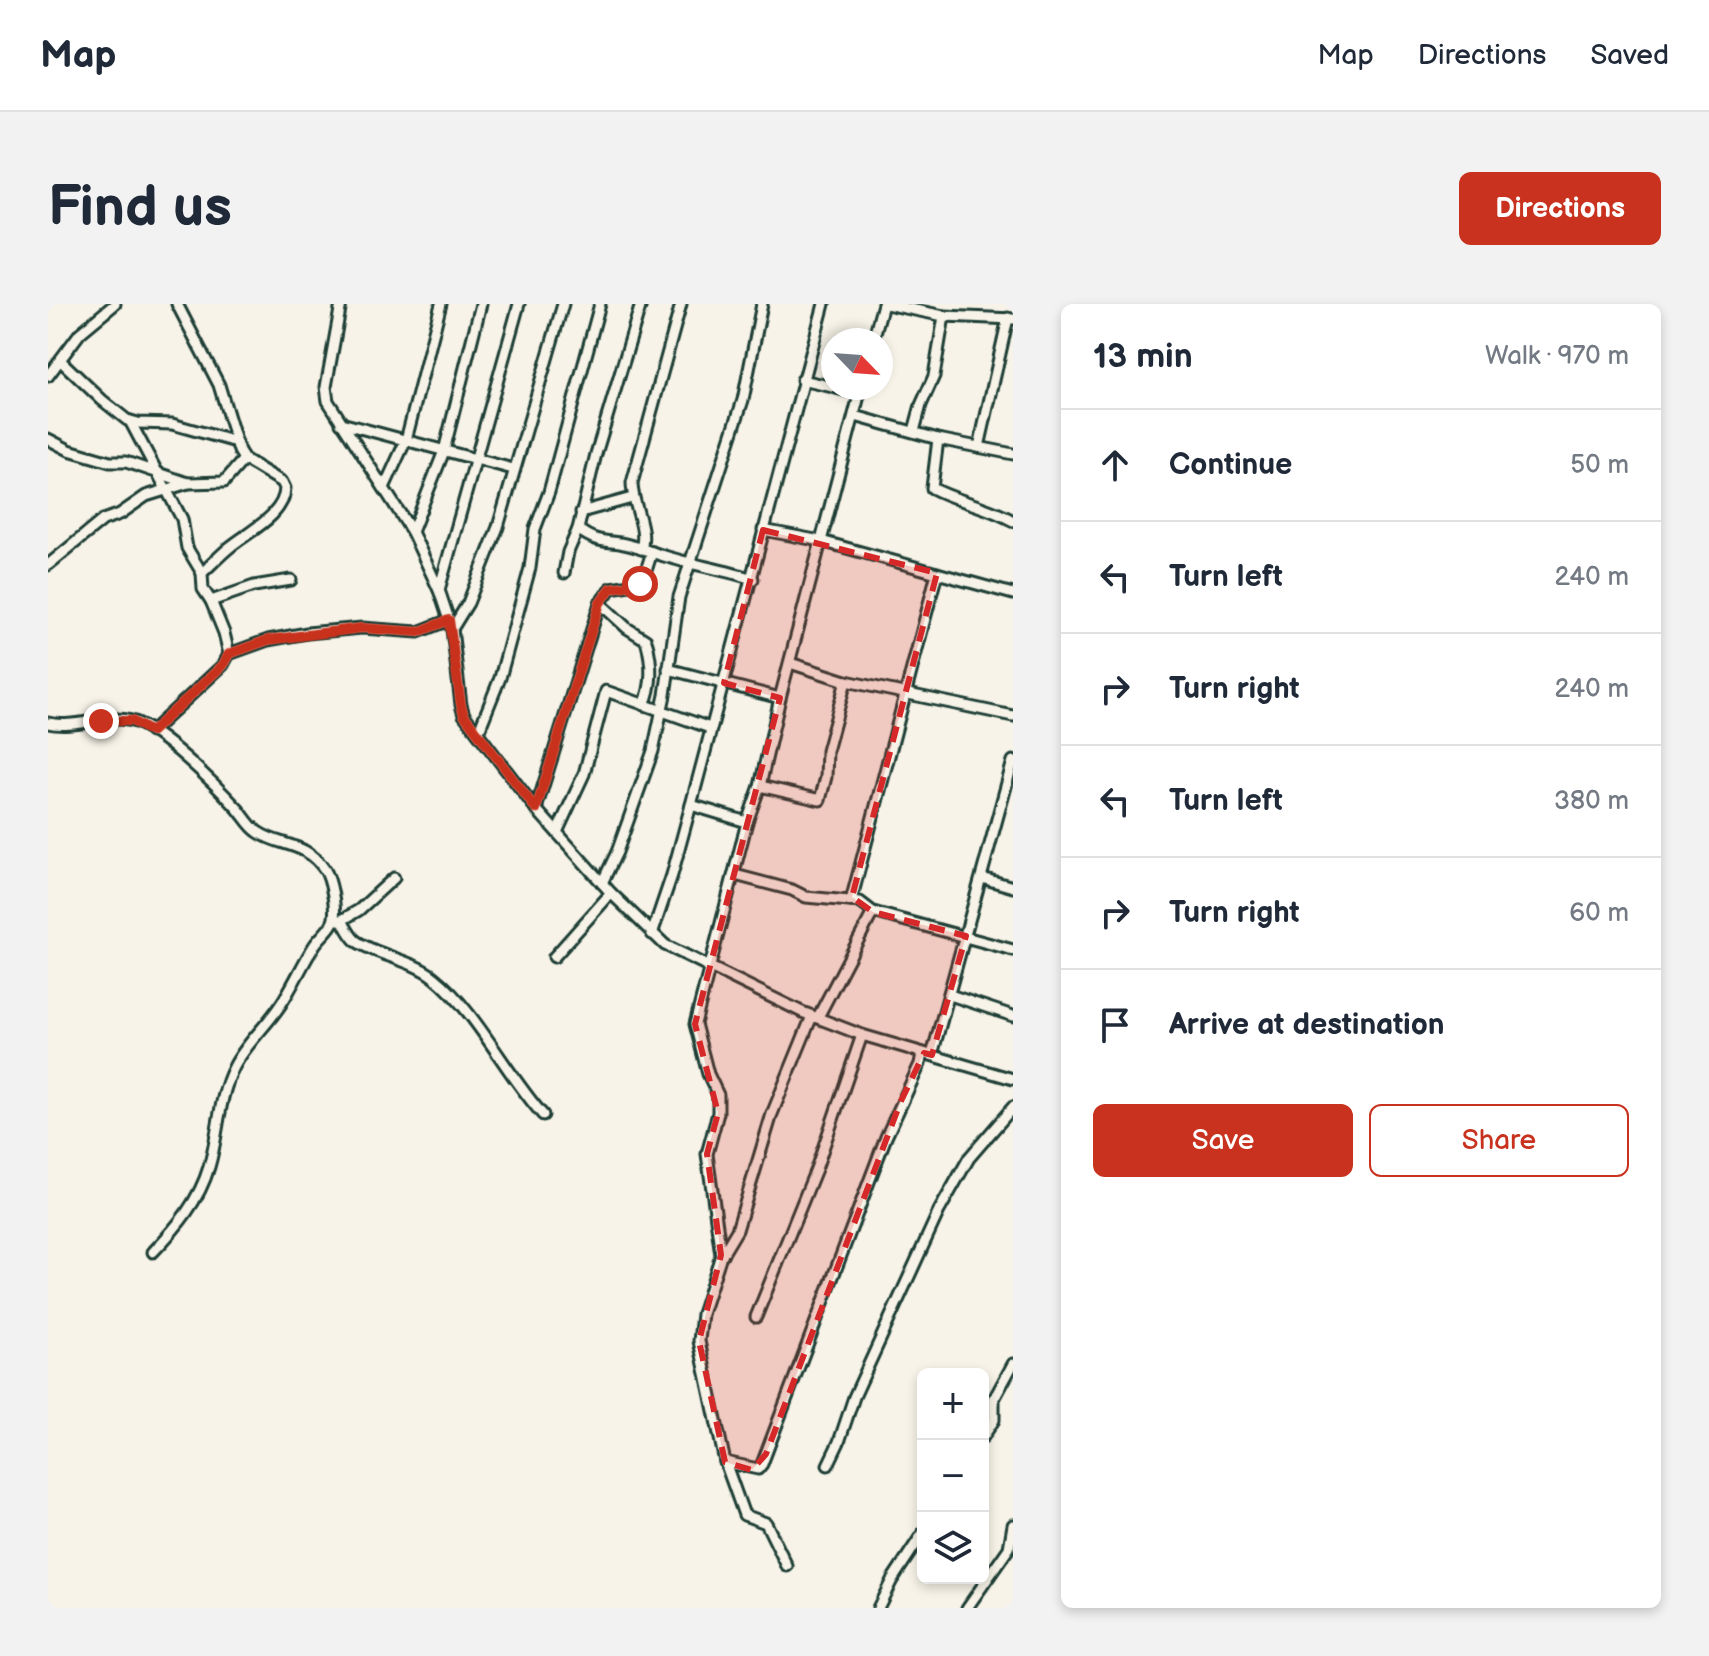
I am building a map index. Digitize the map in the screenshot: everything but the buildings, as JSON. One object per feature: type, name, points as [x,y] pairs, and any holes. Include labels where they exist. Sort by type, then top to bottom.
[{"type":"street","points":[[48,376],[80,333],[115,304]]},
{"type":"street","points":[[177,304],[219,385],[244,459],[282,482],[286,493],[258,528],[232,545],[202,573]]},
{"type":"street","points":[[341,304],[326,387],[328,401],[412,532],[439,590],[450,624],[464,715],[536,809],[558,830],[611,893],[665,945],[753,990],[862,1035],[1013,1079]]},
{"type":"street","points":[[384,488],[406,440],[441,304]]},
{"type":"street","points":[[412,532],[444,451],[481,304]]},
{"type":"street","points":[[439,590],[519,304]]},
{"type":"street","points":[[151,732],[223,665],[229,654],[268,640],[307,633],[362,628],[418,632],[450,624],[468,603],[498,527],[563,304]]},
{"type":"street","points":[[478,733],[500,678],[530,568],[535,529],[549,492],[600,304]]},
{"type":"street","points":[[564,573],[641,304]]},
{"type":"street","points":[[641,549],[642,529],[632,498],[636,465],[681,304]]},
{"type":"street","points":[[602,883],[642,785],[662,712],[679,597],[743,400],[762,304]]},
{"type":"street","points":[[652,934],[672,875],[753,579],[763,530],[824,304]]},
{"type":"street","points":[[877,328],[884,304],[944,316],[1010,318],[979,447]]},
{"type":"street","points":[[975,318],[977,304]]},
{"type":"street","points":[[914,431],[934,376],[944,316]]},
{"type":"street","points":[[61,361],[102,400],[130,421],[182,519],[187,548],[202,573],[203,589],[224,633],[229,654]]},
{"type":"street","points":[[802,380],[821,385]]},
{"type":"street","points":[[721,1255],[707,1154],[715,1129],[718,1095],[708,1074],[695,1024],[747,822],[760,786],[858,400]]},
{"type":"street","points":[[855,416],[938,439],[1013,454]]},
{"type":"street","points":[[130,421],[172,424],[236,442]]},
{"type":"street","points":[[341,423],[513,469]]},
{"type":"street","points":[[48,439],[69,450],[188,483]]},
{"type":"street","points":[[938,439],[932,488],[1013,521]]},
{"type":"street","points":[[48,565],[80,536],[146,496],[188,483],[224,482],[244,459]]},
{"type":"street","points":[[581,512],[632,498]]},
{"type":"street","points":[[578,529],[603,543],[620,543],[753,579]]},
{"type":"street","points":[[763,530],[821,541],[1013,594]]},
{"type":"street","points":[[536,809],[600,603],[611,588],[642,583],[652,552]]},
{"type":"street","points":[[851,901],[937,573]]},
{"type":"street","points":[[211,601],[254,586],[291,580]]},
{"type":"street","points":[[600,603],[627,628],[646,640],[651,675],[644,705]]},
{"type":"street","points":[[790,663],[846,681],[1013,716]]},
{"type":"street","points":[[668,669],[780,698]]},
{"type":"street","points":[[760,786],[820,800],[826,777],[827,751],[846,681]]},
{"type":"street","points":[[558,830],[584,774],[606,691],[710,728]]},
{"type":"street","points":[[48,723],[60,726],[121,719],[158,733],[258,832],[298,847],[317,862],[328,878],[338,920],[356,941],[422,969],[437,979],[460,1004],[543,1115]]},
{"type":"street","points":[[725,1462],[752,1470],[762,1464],[886,1137],[927,1054],[950,995],[1013,761]]},
{"type":"street","points":[[691,805],[747,822]]},
{"type":"street","points":[[735,875],[792,890],[806,897],[860,902],[873,912],[1013,950]]},
{"type":"street","points":[[153,1252],[184,1218],[209,1168],[229,1078],[242,1052],[279,1006],[315,945],[338,920],[359,910],[394,878]]},
{"type":"street","points":[[982,878],[1013,887]]},
{"type":"street","points":[[554,957],[611,893]]},
{"type":"street","points":[[787,1566],[766,1523],[744,1515],[725,1462],[699,1341],[702,1314],[721,1255],[737,1230],[772,1114],[815,1016],[873,912]]},
{"type":"street","points":[[950,995],[1013,1016]]},
{"type":"street","points":[[756,1317],[816,1169],[862,1035]]},
{"type":"street","points":[[828,1465],[854,1397],[939,1211],[969,1158],[1013,1107]]},
{"type":"street","points":[[989,1428],[994,1420],[994,1399],[1013,1364]]},
{"type":"street","points":[[967,1608],[1009,1548],[1013,1525]]},
{"type":"street","points":[[878,1608],[917,1542]]},
{"type":"highlighted area","points":[[763,530],[937,573],[852,897],[873,912],[966,936],[932,1055],[924,1053],[901,1101],[766,1454],[752,1470],[725,1462],[699,1341],[721,1255],[707,1154],[718,1113],[695,1024],[780,698],[724,683]]},
{"type":"route","points":[[101,721],[132,721],[151,732],[223,665],[229,654],[254,643],[307,633],[362,628],[418,632],[449,620],[464,715],[536,809],[600,603],[611,588],[640,584]]}]
